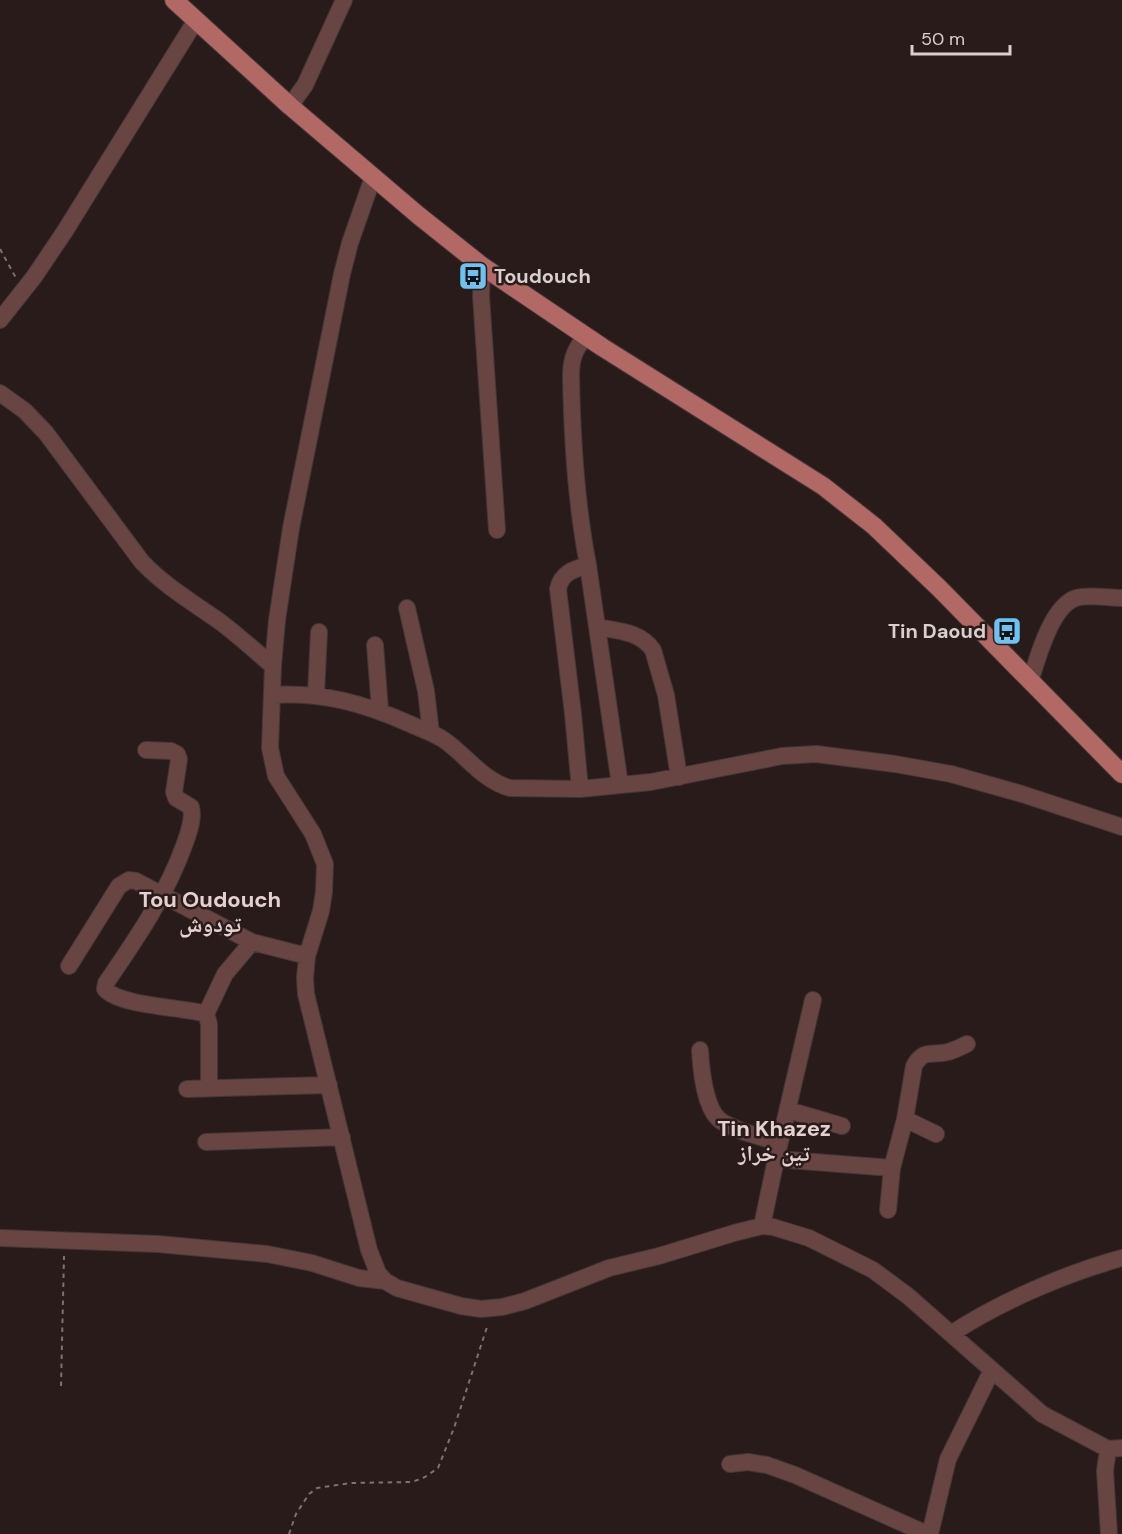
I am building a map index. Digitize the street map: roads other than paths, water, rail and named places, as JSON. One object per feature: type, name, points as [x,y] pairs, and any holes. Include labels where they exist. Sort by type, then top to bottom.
[{"type":"main road","points":[[174,0],[290,106],[482,266],[602,347],[823,486],[874,526],[939,588],[1122,774]]},
{"type":"street","points":[[290,106],[305,85],[344,0]]},
{"type":"street","points":[[0,321],[65,231],[196,20]]},
{"type":"street","points":[[373,177],[350,243],[291,528],[277,620],[270,748],[276,776],[313,834],[325,864],[321,911],[307,956],[306,994],[369,1250],[378,1273],[385,1281],[397,1288],[436,1300],[481,1309],[525,1301],[609,1268],[762,1226],[809,1238],[892,1282],[1042,1414],[1115,1448],[1105,1471],[1109,1534]]},
{"type":"street","points":[[482,266],[481,296],[497,530]]},
{"type":"street","points":[[587,336],[574,354],[571,375],[578,503],[620,785]]},
{"type":"street","points":[[0,393],[35,421],[142,562],[165,584],[219,622],[273,666]]},
{"type":"street","points":[[580,789],[558,589],[565,575],[575,568],[588,566]]},
{"type":"street","points":[[1030,682],[1053,621],[1066,603],[1078,597],[1122,598]]},
{"type":"street","points":[[407,608],[426,691],[431,733]]},
{"type":"street","points":[[597,627],[635,635],[648,644],[652,650],[666,695],[679,777]]},
{"type":"street","points":[[316,694],[319,632]]},
{"type":"street","points":[[375,645],[380,710]]},
{"type":"street","points":[[272,695],[316,694],[380,710],[441,737],[462,753],[483,775],[499,785],[526,790],[580,789],[620,785],[679,777],[782,756],[816,754],[951,774],[1022,794],[1122,827]]},
{"type":"street","points":[[146,750],[176,753],[179,759],[174,792],[176,798],[190,805],[192,818],[187,837],[164,894],[106,982],[105,988],[108,993],[126,999],[206,1014]]},
{"type":"street","points":[[69,966],[122,884],[129,880],[164,894],[252,942],[307,956]]},
{"type":"street","points":[[209,1088],[209,1030],[206,1014],[225,974],[252,942]]},
{"type":"street","points":[[762,1226],[813,1000]]},
{"type":"street","points":[[888,1210],[892,1168],[905,1119],[910,1078],[918,1059],[927,1053],[950,1052],[967,1044]]},
{"type":"street","points":[[700,1050],[707,1096],[715,1116],[729,1125],[778,1151],[845,1163],[892,1168]]},
{"type":"street","points":[[187,1089],[329,1085]]},
{"type":"street","points":[[788,1110],[842,1126]]},
{"type":"street","points":[[905,1119],[936,1134]]},
{"type":"street","points":[[206,1142],[342,1137]]},
{"type":"street","points":[[0,1238],[158,1244],[267,1254],[312,1263],[359,1278],[385,1281]]},
{"type":"street","points":[[951,1334],[978,1316],[1074,1274],[1122,1258]]},
{"type":"street","points":[[730,1464],[748,1462],[767,1465],[929,1534],[948,1458],[992,1370]]},
{"type":"place","name":"Toudouch","points":[[473,276]]},
{"type":"place","name":"Tin Daoud","points":[[1007,631]]},
{"type":"district","name":"Tou Oudouch تودوش","points":[[210,912]]},
{"type":"district","name":"Tin Khazez تين خراز","points":[[774,1140]]}]
